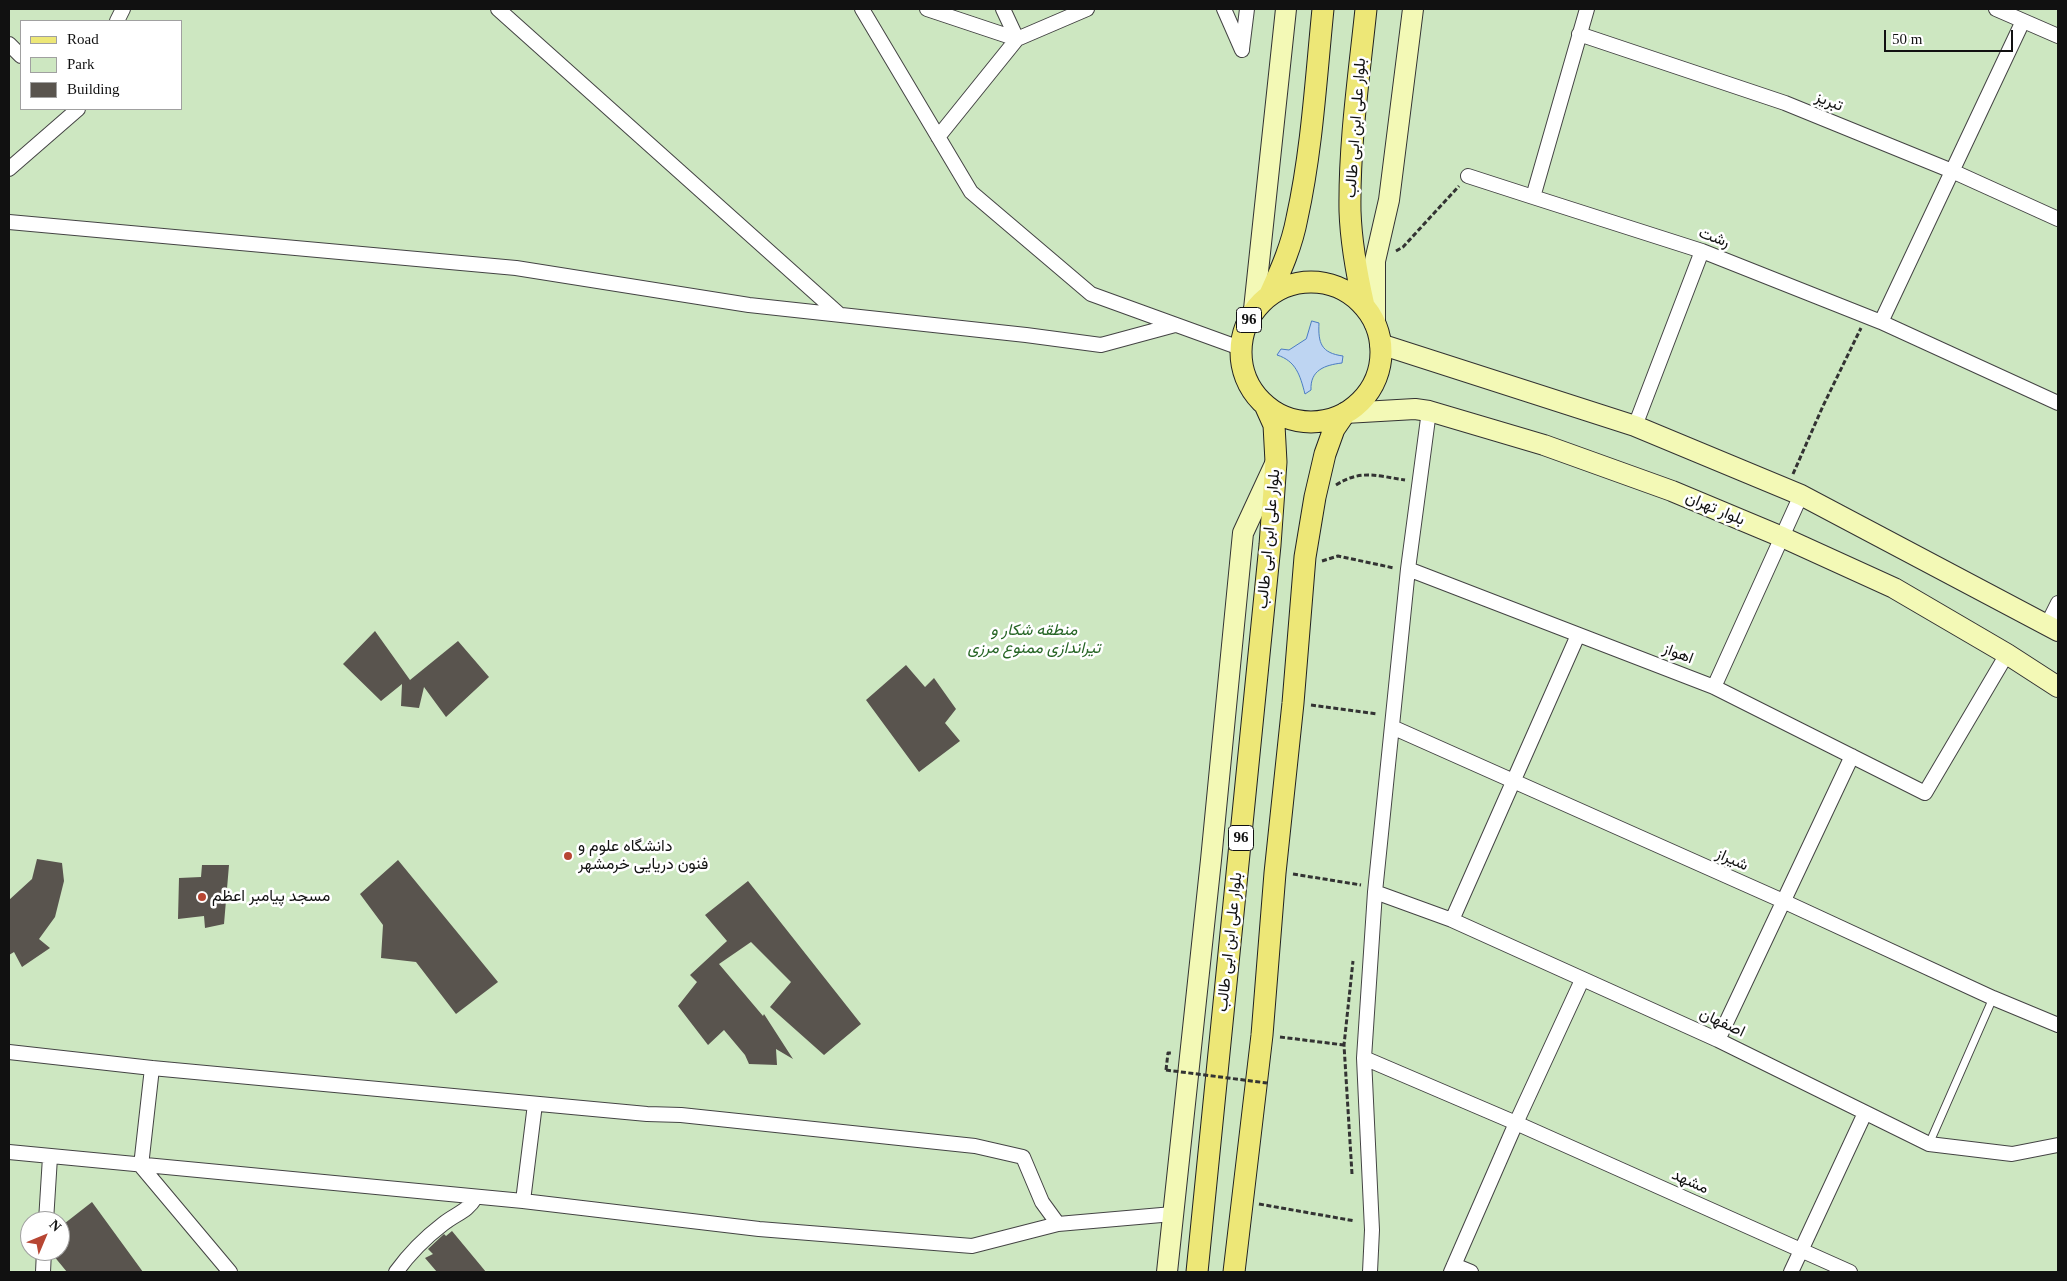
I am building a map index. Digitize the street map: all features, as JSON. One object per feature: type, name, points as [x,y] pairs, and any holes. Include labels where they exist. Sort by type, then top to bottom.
[{"type":"main road","name":"96","points":[[1270,294],[1284,264],[1297,219],[1308,152],[1324,9]]},
{"type":"main road","name":"بلوار علی ابن ابی طالب","points":[[1366,9],[1351,154],[1350,213],[1356,267],[1373,324]]},
{"type":"main road","name":"96","points":[[1309,281],[1330,284],[1348,292],[1373,324],[1380,364],[1373,384],[1361,401],[1345,413],[1325,421],[1304,422],[1283,416],[1265,405],[1251,389],[1243,369],[1240,348],[1244,328],[1254,309],[1270,294],[1288,284],[1309,281]]},
{"type":"main road","name":"بلوار علی ابن ابی طالب","points":[[1197,1272],[1270,545],[1276,462],[1274,425],[1265,405]]},
{"type":"main road","name":"96","points":[[1234,1272],[1262,1035],[1275,872],[1293,703],[1304,567],[1315,496],[1325,454],[1334,429],[1345,413]]},
{"type":"street","points":[[498,9],[840,315]]},
{"type":"street","points":[[862,9],[971,192],[1091,294],[1240,348]]},
{"type":"street","points":[[927,9],[1017,39]]},
{"type":"street","points":[[1003,9],[1017,39]]},
{"type":"street","points":[[938,137],[1017,39],[1087,9]]},
{"type":"street","points":[[1224,9],[1242,50],[1247,9]]},
{"type":"street","points":[[1254,309],[1286,9]]},
{"type":"street","points":[[1413,9],[1389,200],[1375,262],[1373,324],[1635,426],[1793,492],[2053,628],[2058,602]]},
{"type":"street","points":[[1533,197],[1587,9]]},
{"type":"street","points":[[1996,9],[2058,36]]},
{"type":"street","points":[[1882,322],[2023,21]]},
{"type":"street","name":"تبریز","points":[[1579,34],[1785,103],[1952,171],[2058,219]]},
{"type":"street","points":[[9,44],[20,55]]},
{"type":"street","points":[[9,170],[76,110]]},
{"type":"street","name":"رشت","points":[[1468,176],[1702,251],[1882,322],[2058,403]]},
{"type":"street","points":[[9,222],[516,268],[749,305],[1101,345],[1175,325]]},
{"type":"street","points":[[1635,426],[1702,251]]},
{"type":"street","name":"بلوار تهران","points":[[1345,413],[1415,409],[1429,411],[1544,445],[1672,491],[1782,537],[1894,588],[2007,654],[2058,687]]},
{"type":"street","points":[[1370,1272],[1372,1230],[1364,1058],[1375,892],[1392,727],[1401,569],[1429,411]]},
{"type":"street","points":[[1167,1272],[1210,870],[1243,532],[1276,462]]},
{"type":"street","points":[[1714,687],[1782,537],[1793,492]]},
{"type":"street","name":"اهواز","points":[[1401,569],[1714,687],[1925,793],[2007,654]]},
{"type":"street","points":[[1452,920],[1515,782],[1578,635]]},
{"type":"street","name":"شیراز","points":[[1392,727],[2058,1025]]},
{"type":"street","points":[[1718,1040],[1852,756]]},
{"type":"street","name":"اصفهان","points":[[1375,892],[1452,920],[1718,1040],[1929,1144],[2012,1154],[2058,1145]]},
{"type":"street","points":[[1471,1272],[1452,1268],[1582,980]]},
{"type":"street","points":[[9,1052],[152,1068],[535,1104],[646,1114],[681,1115],[975,1146],[1023,1157],[1042,1202],[1058,1224]]},
{"type":"street","name":"مشهد","points":[[1364,1058],[1516,1123],[1850,1272]]},
{"type":"street","points":[[152,1068],[141,1166],[230,1272]]},
{"type":"street","points":[[523,1201],[535,1104]]},
{"type":"street","points":[[1790,1272],[1865,1113]]},
{"type":"street","points":[[9,1152],[141,1166],[476,1196],[759,1228],[972,1246],[1058,1224],[1173,1214]]},
{"type":"street","points":[[47,1211],[50,1157]]},
{"type":"street","points":[[396,1272],[408,1256],[444,1224],[470,1207],[476,1196]]},
{"type":"lane","points":[[1929,1144],[1994,998]]},
{"type":"path","points":[[1375,262],[1403,247],[1468,176]]},
{"type":"path","points":[[1793,492],[1823,406],[1867,317]]},
{"type":"path","points":[[1304,567],[1338,556],[1401,569]]},
{"type":"path","points":[[1293,703],[1378,714]]},
{"type":"path","points":[[1275,872],[1362,885]]},
{"type":"path","points":[[1262,1035],[1344,1046]]},
{"type":"path","points":[[1168,1052],[1166,1070],[1267,1083]]},
{"type":"path","points":[[1241,1204],[1257,1204],[1355,1220]]},
{"type":"green space","name":"منطقه شکار و تیراندازی ممنوع مرزی","points":[[9,9],[2058,9],[2058,1272],[9,1272]]},
{"type":"water","points":[[1312,321],[1319,323],[1320,341],[1325,350],[1343,356],[1342,363],[1324,367],[1316,373],[1311,383],[1311,390],[1305,394],[1293,365],[1277,355],[1281,349],[1289,350],[1306,339]]},
{"type":"building","points":[[375,631],[410,680],[458,641],[489,677],[446,717],[424,687],[419,708],[401,706],[402,684],[381,701],[343,664]]},
{"type":"building","points":[[906,665],[925,687],[934,678],[956,709],[945,723],[960,741],[919,772],[866,700]]},
{"type":"building","points":[[37,859],[62,863],[64,881],[55,917],[39,939],[50,948],[22,967],[14,952],[9,955],[9,900],[32,879]]},
{"type":"building","points":[[398,860],[498,982],[456,1014],[416,962],[381,958],[383,925],[360,894]]},
{"type":"building","name":"مسجد پیامبر اعظم","points":[[202,865],[229,865],[224,924],[205,928],[204,916],[178,919],[179,878],[201,877]]},
{"type":"building","points":[[748,881],[861,1024],[824,1055],[770,1007],[791,982],[751,942],[719,964],[763,1016],[764,1014],[793,1059],[776,1049],[777,1065],[749,1064],[745,1055],[724,1030],[708,1045],[678,1006],[697,982],[690,975],[727,941],[705,915]]},
{"type":"building","points":[[92,1202],[143,1272],[67,1272],[58,1261],[70,1261],[70,1219]]},
{"type":"building","points":[[452,1231],[486,1272],[437,1272],[425,1258],[433,1254],[428,1249],[444,1234],[446,1236]]},
{"type":"place","name":"دانشگاه علوم و فنون دریایی خرمشهر","points":[[568,856]]},
{"type":"place","name":"مسجد پیامبر اعظم","points":[[202,897]]}]
